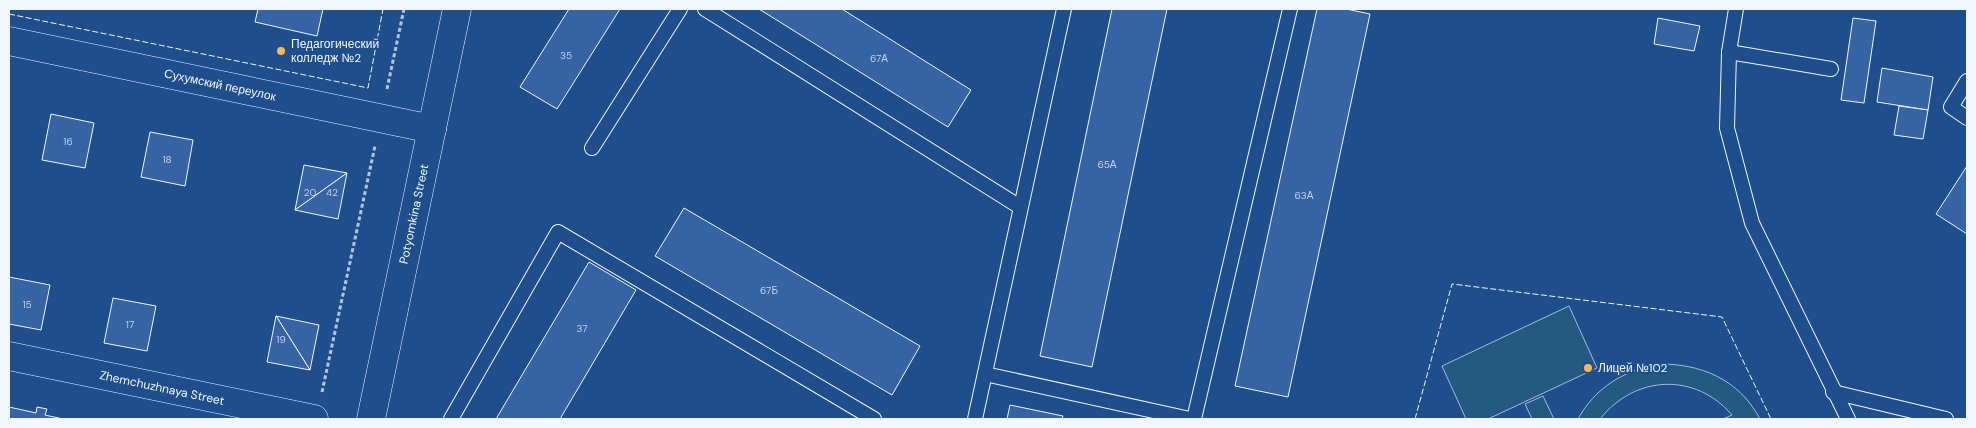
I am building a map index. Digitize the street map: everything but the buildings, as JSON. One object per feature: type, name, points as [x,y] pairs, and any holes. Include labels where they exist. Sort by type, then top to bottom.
[{"type":"street","name":"Potyomkina Street","points":[[371,419],[457,9]]},
{"type":"street","name":"Сухумский переулок","points":[[9,41],[432,128]]},
{"type":"street","name":"Zhemchuzhnaya Street","points":[[9,356],[317,410]]},
{"type":"lane","points":[[592,148],[680,9]]},
{"type":"lane","points":[[705,9],[1020,207]]},
{"type":"lane","points":[[975,419],[1064,9]]},
{"type":"lane","points":[[985,374],[1192,419],[1290,9]]},
{"type":"lane","points":[[1736,9],[1729,52],[1727,128],[1752,222],[1833,392],[1848,419]]},
{"type":"lane","points":[[1729,52],[1831,69]]},
{"type":"lane","points":[[1967,81],[1951,107],[1967,118]]},
{"type":"lane","points":[[450,419],[558,232],[874,419]]},
{"type":"lane","points":[[1833,392],[1946,419]]},
{"type":"path","points":[[317,410],[404,9]]},
{"type":"shaded area","points":[[1569,306],[1597,368],[1488,419],[1466,419],[1442,366]]},
{"type":"shaded area","points":[[1656,364],[1688,367],[1703,370],[1717,376],[1741,393],[1760,419],[1723,419],[1732,415],[1717,401],[1701,391],[1665,384],[1647,387],[1630,394],[1614,404],[1600,419],[1578,419],[1601,390],[1621,377]]},
{"type":"shaded area","points":[[1543,396],[1554,419],[1532,419],[1525,404]]},
{"type":"fence","points":[[9,14],[368,88],[383,9]]},
{"type":"fence","points":[[1415,419],[1452,284],[1722,317],[1771,419]]},
{"type":"place","name":"Педагогический колледж №2","points":[[281,51]]},
{"type":"place","name":"Лицей №102","points":[[1588,368]]}]
